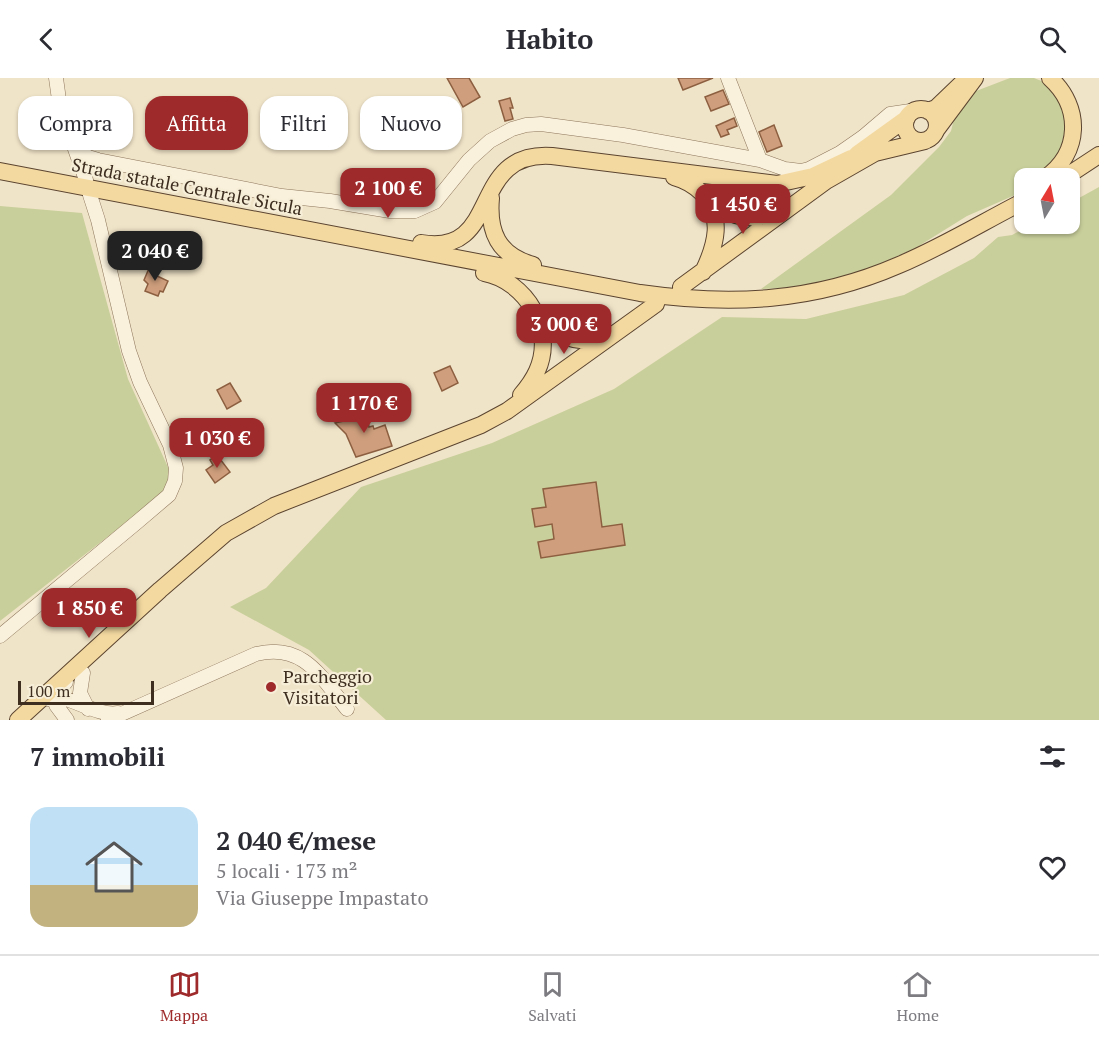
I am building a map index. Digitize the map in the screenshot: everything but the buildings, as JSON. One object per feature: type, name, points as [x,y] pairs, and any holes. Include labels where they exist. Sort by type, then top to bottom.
[{"type":"main road","points":[[826,181],[851,158],[906,120],[936,108],[968,78]]},
{"type":"main road","points":[[681,287],[826,181],[875,153],[933,137],[975,78]]},
{"type":"main road","points":[[1050,78],[1059,86],[1070,105],[1074,119],[1074,133],[1068,154],[1056,168]]},
{"type":"main road","points":[[906,120],[936,118],[937,129]]},
{"type":"main road","points":[[906,120],[915,140],[925,141]]},
{"type":"main road","points":[[277,224],[319,224],[425,244],[447,243],[465,235],[473,228],[491,191],[507,168],[518,161],[540,155],[777,184],[813,176],[851,158]]},
{"type":"main road","points":[[1079,168],[1099,155]]},
{"type":"main road","points":[[638,168],[682,179],[699,190],[711,204],[742,218],[762,218],[782,213]]},
{"type":"main road","name":"Strada statale Centrale Sicula","points":[[0,171],[640,292],[700,299],[757,300],[802,295],[827,289],[899,265],[1014,206]]},
{"type":"main road","points":[[491,191],[490,223],[494,234],[509,254],[520,261],[664,289],[757,300]]},
{"type":"main road","points":[[931,249],[965,224],[1014,197]]},
{"type":"main road","points":[[702,272],[711,255],[717,227],[711,204]]},
{"type":"main road","points":[[332,234],[374,251],[505,279],[520,291],[548,328],[561,336],[593,341],[608,338]]},
{"type":"main road","points":[[18,720],[226,533],[274,506],[481,425],[507,411],[656,304]]},
{"type":"main road","points":[[507,411],[528,387],[538,370],[542,346],[538,317]]},
{"type":"main road","points":[[31,720],[259,514]]},
{"type":"street","points":[[56,78],[58,96]]},
{"type":"street","points":[[728,78],[760,160]]},
{"type":"street","points":[[79,150],[88,157],[98,160],[204,182],[282,196],[390,211],[415,211],[435,202],[469,160],[490,141],[512,129],[526,125],[541,124],[580,128],[760,160],[785,169],[801,171],[840,153],[863,137],[906,120]]},
{"type":"street","points":[[75,150],[86,180]]},
{"type":"street","points":[[0,636],[153,509],[168,495],[175,481],[176,468],[170,445],[140,382],[129,351],[90,195]]},
{"type":"street","points":[[67,720],[56,705],[55,697],[58,690],[138,616],[153,597]]},
{"type":"street","points":[[108,720],[256,654],[278,651],[297,655],[308,662],[347,709]]},
{"type":"street","points":[[82,673],[80,693],[88,709]]},
{"type":"street","points":[[25,720],[49,698],[55,697],[101,713],[129,711]]},
{"type":"green space","points":[[1010,78],[1034,78],[1059,88],[1076,122],[1051,168],[1014,168],[1014,195],[967,216],[914,249],[868,269],[816,287],[761,289],[891,195],[939,147],[951,131],[955,115],[976,91]]},
{"type":"green space","points":[[1099,187],[1099,720],[386,720],[309,650],[230,607],[266,588],[361,487],[492,443],[614,389],[722,317],[806,319],[904,295],[974,258],[998,237],[1014,234],[1080,234],[1080,197]]},
{"type":"green space","points":[[0,206],[82,213],[128,379],[172,476],[166,491],[0,621]]},
{"type":"place","name":"Parcheggio Visitatori","points":[[271,687]]}]
